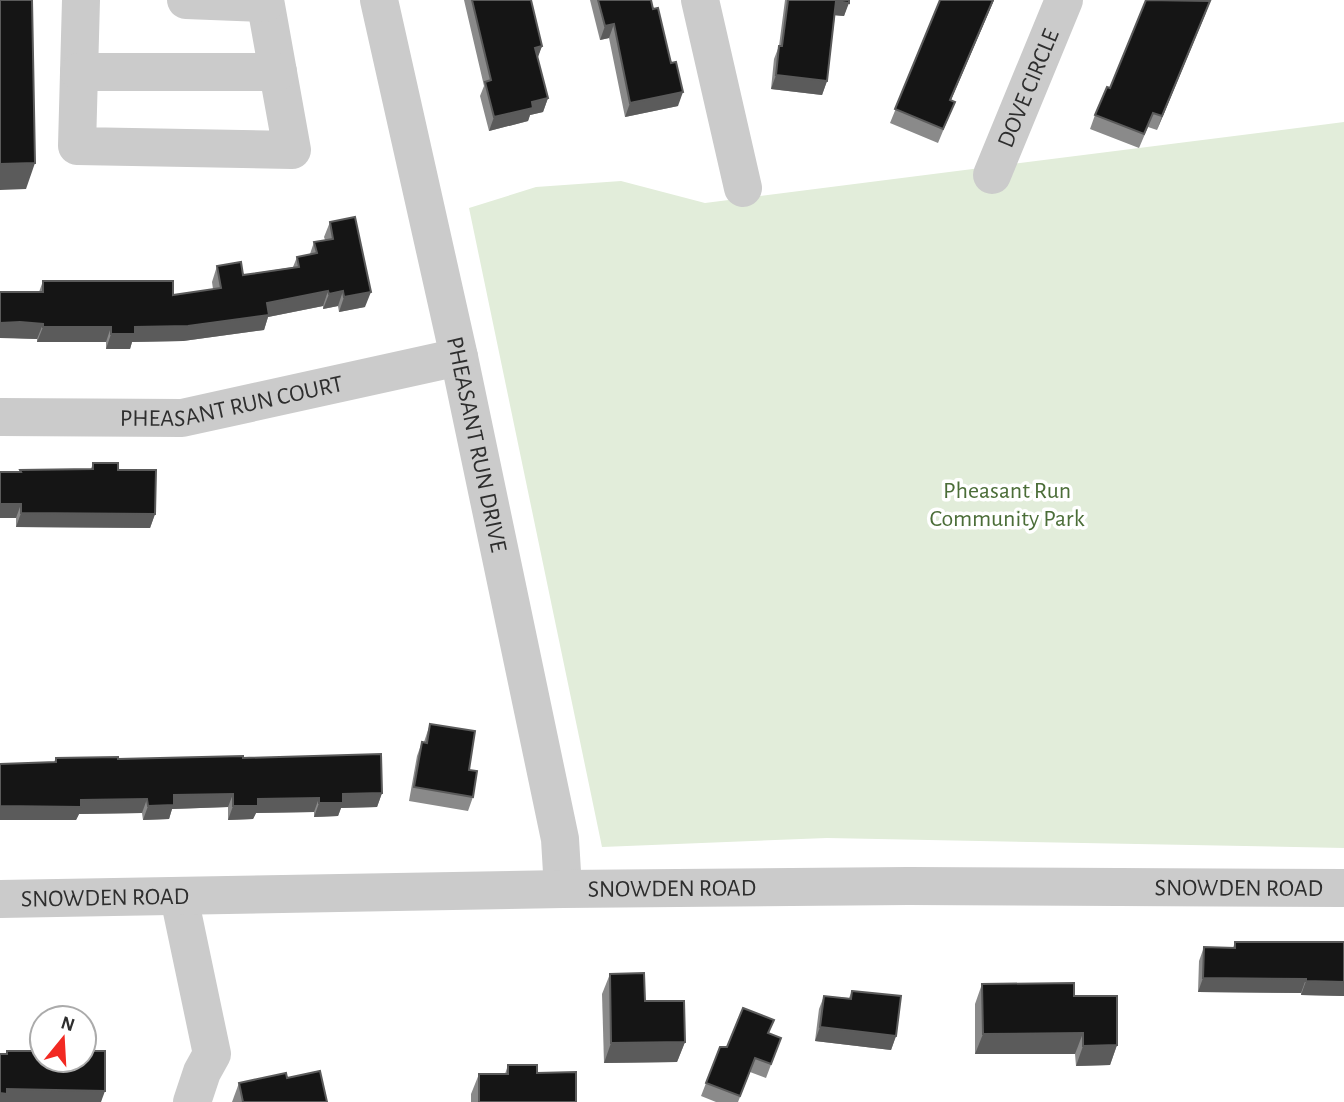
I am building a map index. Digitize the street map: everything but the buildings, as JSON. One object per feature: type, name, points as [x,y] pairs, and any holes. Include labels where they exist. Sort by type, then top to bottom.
[{"type":"street","points":[[81,0],[77,146],[292,150],[265,2],[186,0]]},
{"type":"street","name":"PHEASANT RUN DRIVE","points":[[379,0],[459,357],[560,839],[563,889]]},
{"type":"street","points":[[700,0],[743,188]]},
{"type":"street","name":"DOVE CIRCLE","points":[[992,175],[1064,0]]},
{"type":"street","points":[[79,72],[278,72]]},
{"type":"street","name":"PHEASANT RUN COURT","points":[[0,417],[182,418],[459,357]]},
{"type":"street","name":"SNOWDEN ROAD","points":[[0,899],[563,889],[988,886],[1344,888]]},
{"type":"street","points":[[179,897],[212,1054],[202,1072],[192,1102]]},
{"type":"green space","name":"Pheasant Run Community Park","points":[[1344,122],[1344,848],[827,838],[602,847],[469,208],[536,187],[621,181],[705,203]]}]
